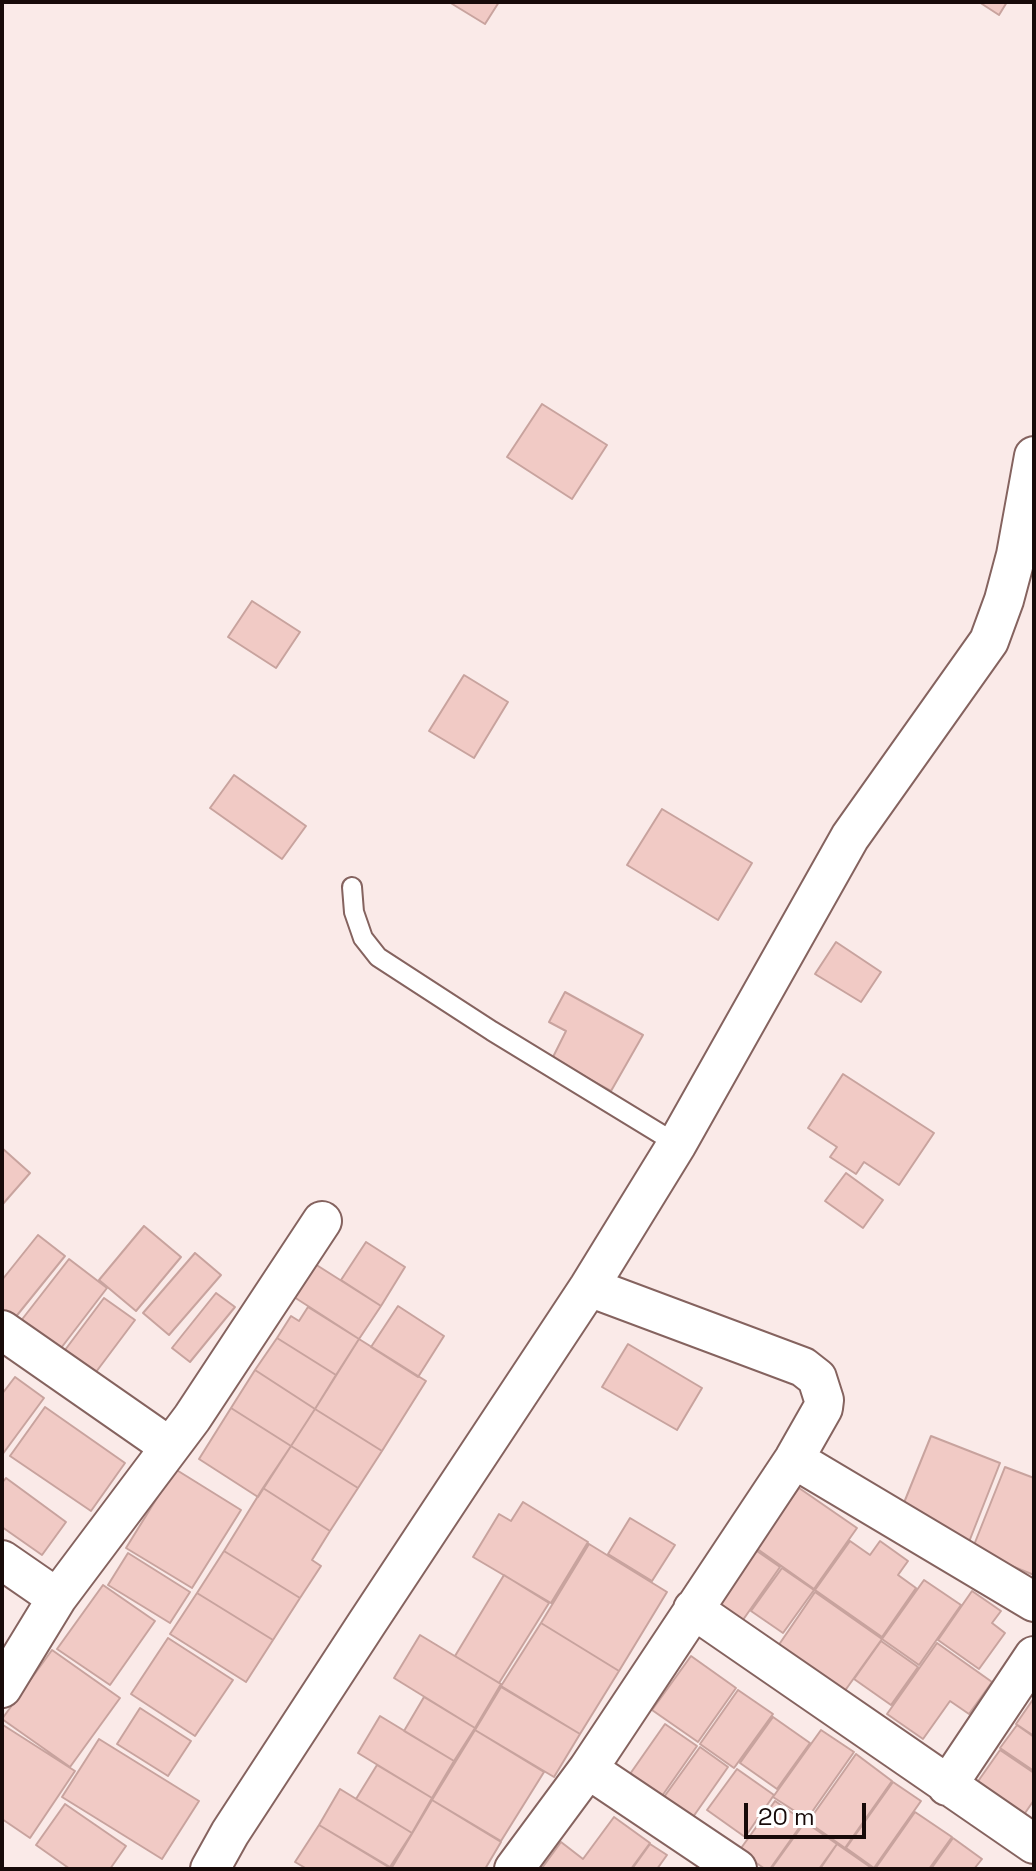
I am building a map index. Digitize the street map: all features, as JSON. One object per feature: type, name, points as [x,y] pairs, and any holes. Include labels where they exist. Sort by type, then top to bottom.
[{"type":"street","points":[[210,1869],[230,1833],[358,1636],[589,1287],[677,1144],[850,837],[989,641],[1016,555],[1034,456]]},
{"type":"street","points":[[2,1688],[57,1598],[170,1447],[322,1221]]},
{"type":"street","points":[[514,1869],[588,1769],[794,1459],[823,1408],[824,1400],[817,1378],[803,1367],[589,1287]]},
{"type":"street","points":[[2,1330],[170,1447]]},
{"type":"street","points":[[794,1459],[1034,1602]]},
{"type":"street","points":[[2,1560],[57,1598]]},
{"type":"street","points":[[693,1609],[1034,1844]]},
{"type":"street","points":[[947,1786],[1034,1656]]},
{"type":"street","points":[[588,1769],[737,1869]]},
{"type":"lane","points":[[352,887],[354,912],[363,938],[378,957],[677,1144]]},
{"type":"building","points":[[449,2],[499,2],[485,24]]},
{"type":"building","points":[[979,2],[1007,2],[999,15]]},
{"type":"building","points":[[542,404],[607,445],[572,499],[507,457]]},
{"type":"building","points":[[252,601],[300,632],[276,668],[228,637]]},
{"type":"building","points":[[464,675],[508,702],[474,758],[429,731]]},
{"type":"building","points":[[234,775],[306,826],[282,859],[210,808]]},
{"type":"building","points":[[662,809],[752,863],[718,920],[627,865]]},
{"type":"building","points":[[836,942],[881,972],[861,1002],[815,974]]},
{"type":"building","points":[[565,992],[643,1035],[611,1091],[552,1059],[566,1031],[549,1022]]},
{"type":"building","points":[[843,1074],[934,1133],[899,1185],[864,1162],[856,1174],[830,1157],[837,1147],[808,1128]]},
{"type":"building","points":[[2,1148],[30,1173],[2,1205]]},
{"type":"building","points":[[846,1173],[883,1200],[863,1228],[825,1201]]},
{"type":"building","points":[[144,1226],[181,1257],[136,1311],[99,1280]]},
{"type":"building","points":[[38,1235],[65,1256],[10,1324],[2,1318],[2,1280]]},
{"type":"building","points":[[366,1242],[405,1267],[381,1306],[341,1280]]},
{"type":"building","points":[[195,1253],[221,1275],[169,1335],[143,1313]]},
{"type":"building","points":[[69,1259],[107,1288],[58,1352],[20,1322]]},
{"type":"building","points":[[315,1264],[381,1306],[359,1339],[294,1297]]},
{"type":"building","points":[[216,1293],[235,1307],[190,1362],[172,1348]]},
{"type":"building","points":[[104,1298],[135,1320],[93,1376],[62,1354]]},
{"type":"building","points":[[398,1306],[444,1336],[418,1377],[371,1347]]},
{"type":"building","points":[[308,1307],[359,1339],[336,1375],[277,1338],[291,1316],[299,1321]]},
{"type":"building","points":[[277,1338],[336,1375],[315,1409],[255,1370]]},
{"type":"building","points":[[359,1339],[426,1381],[382,1451],[315,1409]]},
{"type":"building","points":[[628,1344],[702,1388],[677,1430],[602,1387]]},
{"type":"building","points":[[255,1370],[315,1409],[291,1446],[231,1408]]},
{"type":"building","points":[[15,1377],[44,1398],[2,1455],[2,1394]]},
{"type":"building","points":[[45,1407],[125,1463],[91,1511],[10,1456]]},
{"type":"building","points":[[231,1408],[291,1446],[258,1497],[199,1459]]},
{"type":"building","points":[[315,1409],[382,1451],[358,1488],[291,1446]]},
{"type":"building","points":[[931,1436],[1000,1463],[967,1547],[897,1520]]},
{"type":"building","points":[[291,1446],[358,1488],[330,1531],[263,1488]]},
{"type":"building","points":[[1005,1467],[1034,1478],[1034,1575],[972,1550]]},
{"type":"building","points":[[175,1469],[241,1510],[192,1588],[126,1548]]},
{"type":"building","points":[[6,1478],[66,1522],[42,1555],[2,1527],[2,1483]]},
{"type":"building","points":[[263,1488],[330,1531],[312,1560],[321,1566],[300,1598],[224,1551]]},
{"type":"building","points":[[799,1488],[857,1528],[814,1589],[756,1548]]},
{"type":"building","points":[[523,1502],[588,1542],[551,1603],[473,1557],[499,1514],[511,1521]]},
{"type":"building","points":[[630,1518],[675,1545],[652,1581],[608,1554]]},
{"type":"building","points":[[850,1541],[870,1555],[880,1541],[908,1561],[898,1575],[916,1588],[882,1637],[815,1590]]},
{"type":"building","points":[[589,1544],[667,1592],[619,1671],[541,1623]]},
{"type":"building","points":[[754,1549],[780,1567],[738,1627],[712,1608]]},
{"type":"building","points":[[224,1551],[300,1598],[273,1640],[197,1593]]},
{"type":"building","points":[[128,1553],[190,1592],[170,1623],[108,1585]]},
{"type":"building","points":[[782,1568],[814,1590],[783,1633],[751,1611]]},
{"type":"building","points":[[504,1575],[549,1603],[499,1683],[455,1656]]},
{"type":"building","points":[[924,1580],[961,1605],[919,1665],[882,1639]]},
{"type":"building","points":[[103,1585],[155,1621],[110,1685],[57,1649]]},
{"type":"building","points":[[972,1591],[1001,1611],[992,1623],[1005,1633],[979,1669],[938,1640]]},
{"type":"building","points":[[815,1592],[882,1639],[844,1692],[778,1646]]},
{"type":"building","points":[[197,1593],[273,1640],[246,1682],[170,1634]]},
{"type":"building","points":[[541,1623],[619,1671],[580,1734],[501,1686]]},
{"type":"building","points":[[420,1635],[501,1684],[475,1728],[394,1678]]},
{"type":"building","points":[[168,1638],[233,1680],[195,1736],[131,1694]]},
{"type":"building","points":[[881,1641],[918,1667],[891,1705],[854,1679]]},
{"type":"building","points":[[937,1643],[992,1682],[969,1714],[950,1701],[923,1739],[887,1714]]},
{"type":"building","points":[[52,1650],[120,1698],[70,1767],[2,1719]]},
{"type":"building","points":[[691,1656],[736,1688],[698,1742],[652,1710]]},
{"type":"building","points":[[501,1687],[580,1734],[554,1777],[475,1730]]},
{"type":"building","points":[[738,1690],[773,1714],[734,1768],[700,1744]]},
{"type":"building","points":[[424,1697],[475,1728],[454,1761],[404,1731]]},
{"type":"building","points":[[1034,1698],[1034,1736],[1016,1724]]},
{"type":"building","points":[[140,1708],[191,1741],[168,1776],[117,1744]]},
{"type":"building","points":[[380,1716],[454,1761],[432,1798],[358,1753]]},
{"type":"building","points":[[773,1717],[810,1743],[777,1789],[740,1763]]},
{"type":"building","points":[[665,1724],[697,1746],[662,1796],[630,1774]]},
{"type":"building","points":[[3,1725],[75,1771],[30,1838],[2,1819]]},
{"type":"building","points":[[1017,1725],[1034,1737],[1034,1771],[1000,1748]]},
{"type":"building","points":[[475,1730],[544,1772],[501,1841],[432,1800]]},
{"type":"building","points":[[821,1730],[854,1752],[807,1819],[773,1797]]},
{"type":"building","points":[[99,1739],[199,1801],[162,1859],[62,1797]]},
{"type":"building","points":[[700,1747],[728,1767],[693,1817],[664,1797]]},
{"type":"building","points":[[1000,1750],[1034,1773],[1034,1800],[1021,1819],[974,1787]]},
{"type":"building","points":[[856,1754],[892,1781],[845,1848],[808,1822]]},
{"type":"building","points":[[377,1765],[432,1798],[412,1833],[356,1799]]},
{"type":"building","points":[[737,1769],[774,1795],[745,1837],[707,1810]]},
{"type":"building","points":[[893,1782],[921,1801],[874,1868],[846,1848]]},
{"type":"building","points":[[340,1789],[412,1833],[390,1867],[319,1825]]},
{"type":"building","points":[[432,1800],[501,1842],[485,1869],[391,1869]]},
{"type":"building","points":[[775,1801],[804,1821],[770,1869],[765,1869],[739,1851]]},
{"type":"building","points":[[65,1804],[126,1846],[110,1869],[70,1869],[36,1845]]},
{"type":"building","points":[[915,1812],[952,1837],[929,1869],[875,1869]]},
{"type":"building","points":[[614,1817],[650,1843],[631,1869],[542,1868],[561,1842],[583,1859]]},
{"type":"building","points":[[805,1822],[837,1844],[819,1869],[771,1869]]},
{"type":"building","points":[[319,1825],[390,1868],[307,1869],[295,1862]]},
{"type":"building","points":[[953,1838],[982,1859],[974,1869],[931,1869]]},
{"type":"building","points":[[650,1844],[667,1855],[657,1869],[632,1869]]},
{"type":"building","points":[[837,1844],[873,1869],[820,1869]]}]
